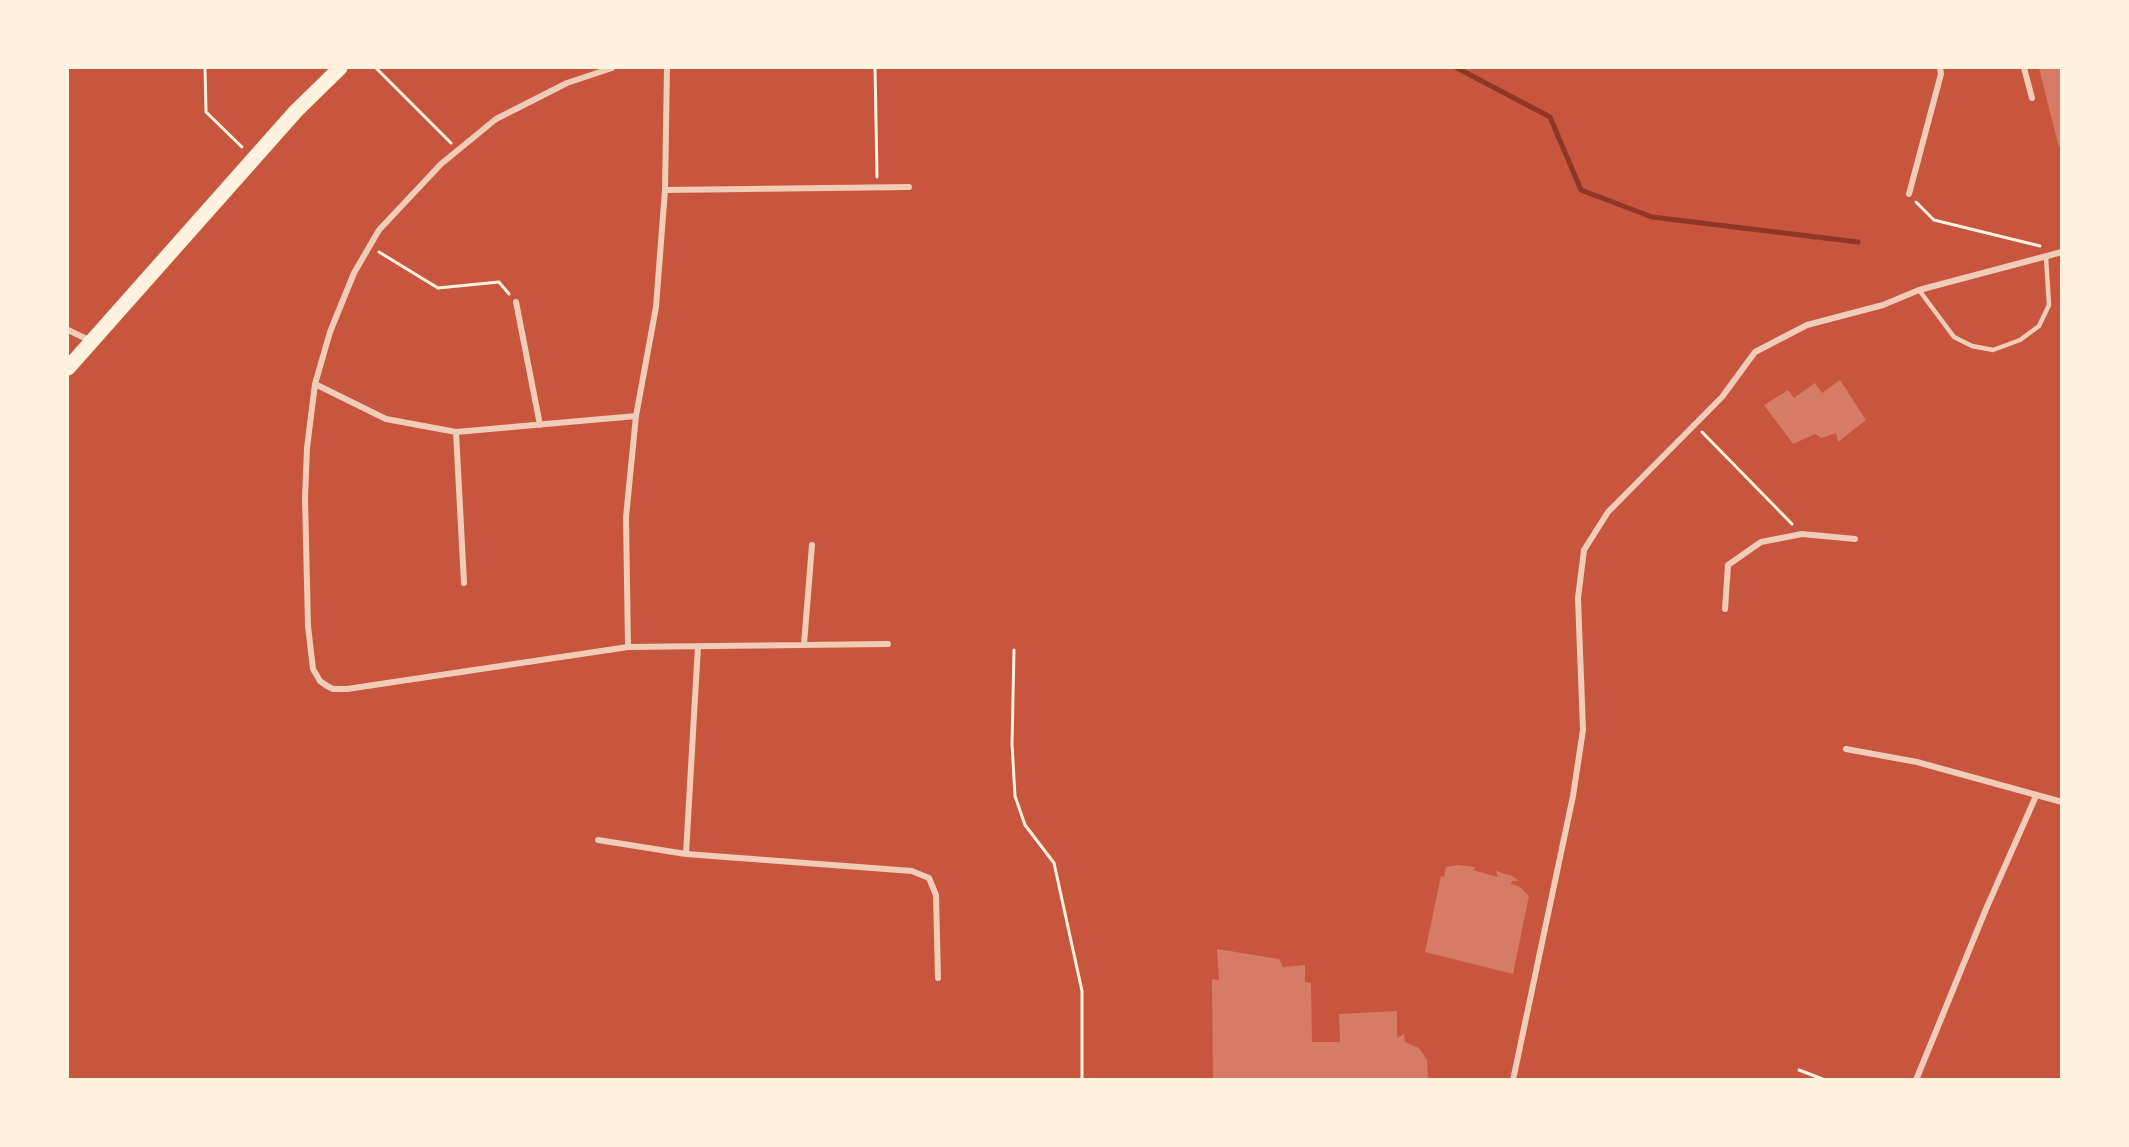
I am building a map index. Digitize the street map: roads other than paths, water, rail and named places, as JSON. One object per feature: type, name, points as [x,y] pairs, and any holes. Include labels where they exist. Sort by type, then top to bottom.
[{"type":"main road","points":[[68,368],[297,111],[340,68]]},
{"type":"street","points":[[612,68],[567,82],[496,119],[441,164],[380,230],[354,273],[330,332],[315,384],[307,448],[305,498],[308,626],[313,669],[320,681],[333,689],[347,689],[628,647],[888,644]]},
{"type":"street","points":[[628,647],[626,517],[636,416],[656,307],[665,190],[667,68]]},
{"type":"street","points":[[1909,194],[1941,68]]},
{"type":"street","points":[[2024,68],[2032,98]]},
{"type":"street","points":[[665,190],[909,187]]},
{"type":"street","points":[[1513,1080],[1573,796],[1583,730],[1578,598],[1584,550],[1608,512],[1722,397],[1755,352],[1807,325],[1883,305],[1919,290],[2061,252]]},
{"type":"street","points":[[516,302],[540,425]]},
{"type":"street","points":[[68,330],[91,342]]},
{"type":"street","points":[[315,384],[386,419],[456,432],[636,416]]},
{"type":"street","points":[[456,432],[464,583]]},
{"type":"street","points":[[1725,609],[1728,565],[1761,542],[1802,534],[1855,539]]},
{"type":"street","points":[[804,644],[812,545]]},
{"type":"street","points":[[686,854],[698,646]]},
{"type":"street","points":[[1845,749],[1917,762],[2061,802]]},
{"type":"street","points":[[1916,1080],[1986,909],[2036,796]]},
{"type":"street","points":[[598,840],[686,854],[912,872],[929,878],[936,896],[938,978]]},
{"type":"lane","points":[[1919,290],[1954,337],[1972,346],[1993,350],[2020,340],[2039,327],[2049,305],[2046,257]]},
{"type":"waterway","points":[[1457,68],[1550,117],[1581,190],[1652,217],[1858,242]]}]
